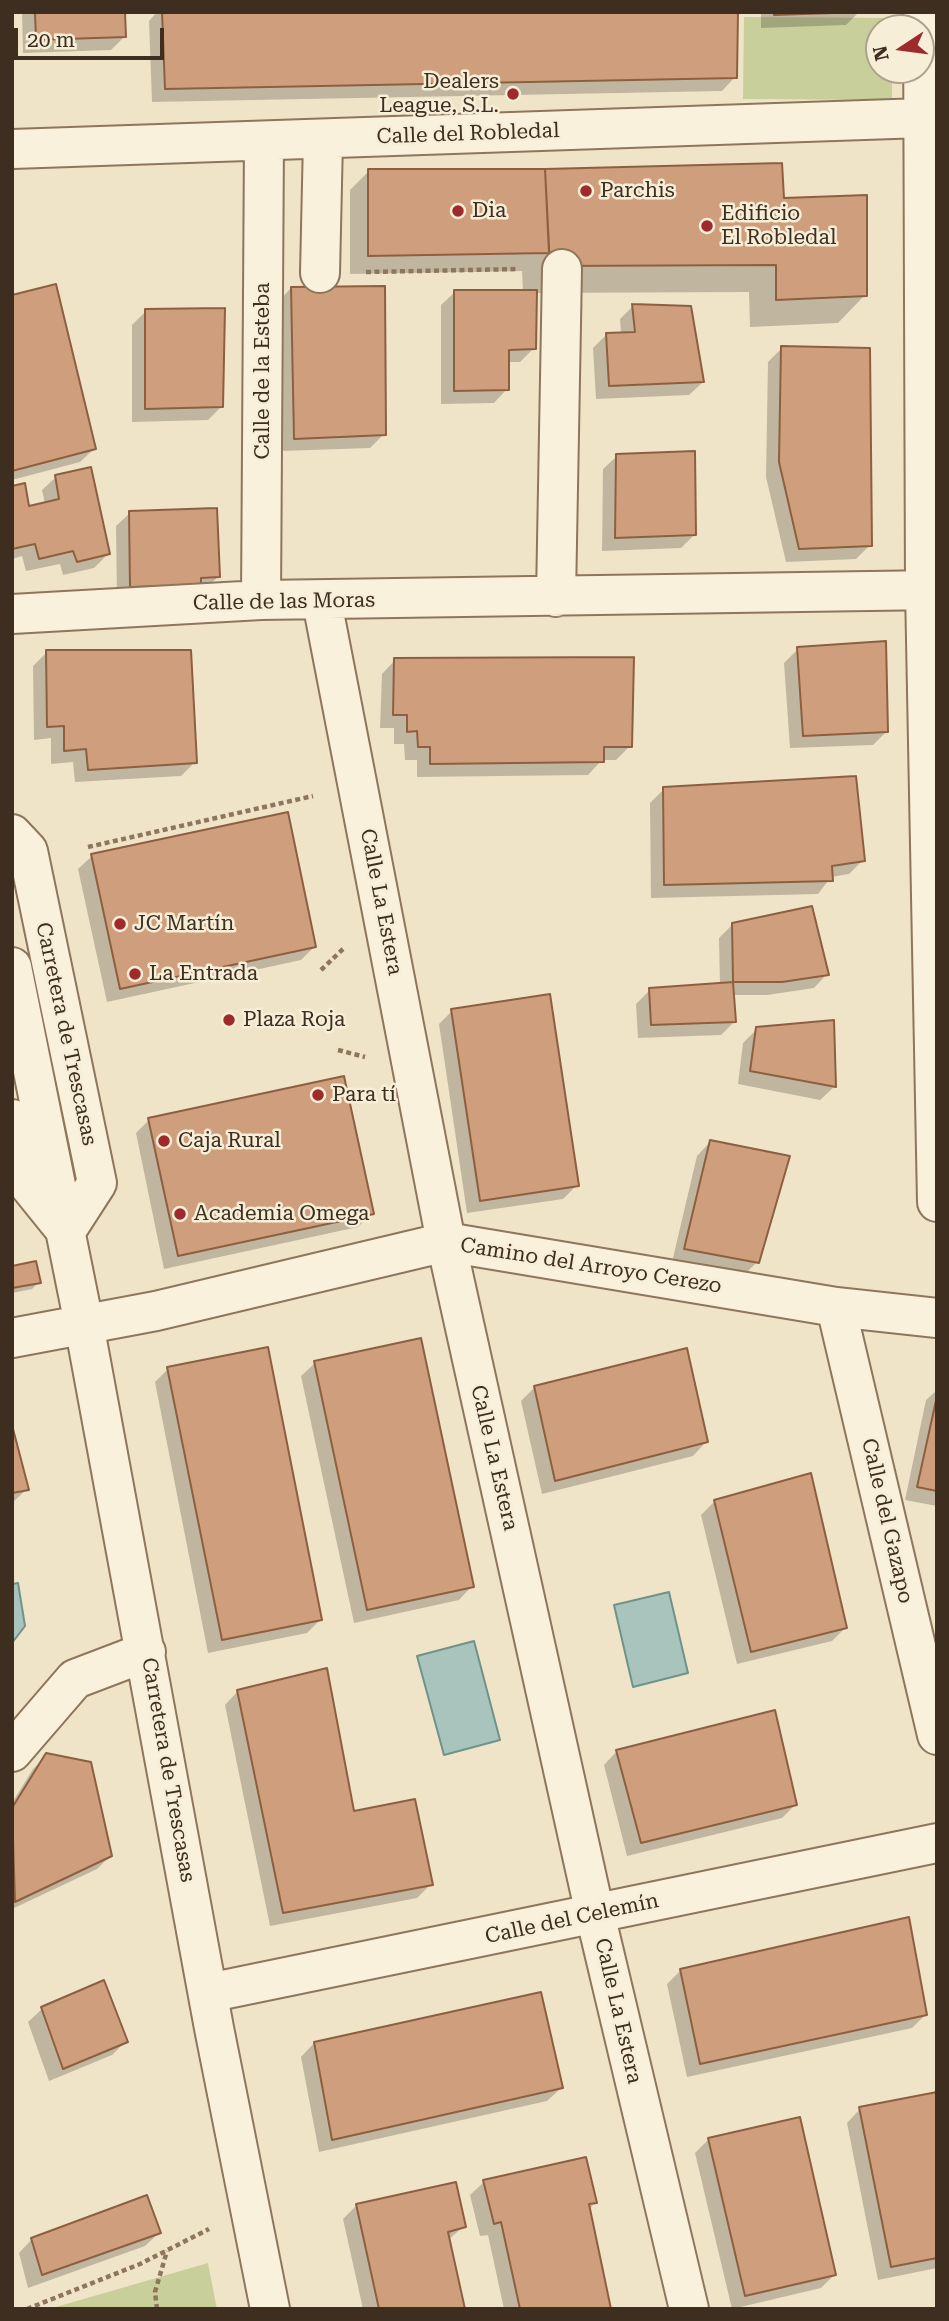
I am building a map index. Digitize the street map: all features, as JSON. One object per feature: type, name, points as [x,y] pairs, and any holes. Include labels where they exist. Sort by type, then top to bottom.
[{"type":"street","points":[[923,12],[923,118],[930,197],[937,1202]]},
{"type":"street","name":"Calle del Robledal","points":[[12,149],[923,118]]},
{"type":"street","points":[[320,273],[323,139]]},
{"type":"street","name":"Calle de la Esteba","points":[[261,600],[264,142]]},
{"type":"street","points":[[556,597],[562,269]]},
{"type":"street","name":"Calle de las Moras","points":[[12,614],[261,600],[322,602],[931,589]]},
{"type":"street","name":"Calle La Estera","points":[[322,602],[446,1242],[595,1914],[689,2309]]},
{"type":"street","name":"Carretera de Trescasas","points":[[12,834],[27,851],[97,1183],[66,1231]]},
{"type":"street","name":"Carretera de Trescasas","points":[[15,987],[84,1324],[208,1993],[270,2309]]},
{"type":"street","name":"Carretera de Trescasas","points":[[12,1119],[24,1180],[66,1231]]},
{"type":"street","name":"Camino del Arroyo Cerezo","points":[[12,1338],[156,1311],[446,1242],[836,1307],[937,1318]]},
{"type":"street","name":"Calle del Gazapo","points":[[836,1307],[937,1735]]},
{"type":"street","points":[[12,1752],[75,1679],[146,1652]]},
{"type":"street","name":"Calle del Celemín","points":[[208,1993],[937,1843]]},
{"type":"path","points":[[376,271],[562,269]]},
{"type":"path","points":[[88,847],[358,786]]},
{"type":"path","points":[[27,2309],[210,2229]]},
{"type":"path","points":[[157,2309],[155,2292],[167,2250]]},
{"type":"green space","points":[[744,17],[865,18],[865,84],[892,84],[892,100],[743,99]]},
{"type":"green space","points":[[208,2263],[217,2309],[49,2309]]},
{"type":"water","points":[[18,1583],[25,1626],[12,1643],[12,1584]]},
{"type":"water","points":[[669,1592],[688,1673],[633,1687],[614,1605]]},
{"type":"water","points":[[474,1641],[500,1740],[444,1755],[417,1656]]},
{"type":"building","points":[[35,12],[125,12],[126,37],[36,40]]},
{"type":"building","points":[[162,12],[738,12],[737,78],[165,89]]},
{"type":"building","points":[[774,12],[862,12],[774,15]]},
{"type":"building","name":"Edificio El Robledal","points":[[782,163],[784,198],[867,195],[867,296],[776,300],[776,265],[550,266],[545,169]]},
{"type":"building","name":"Dia","points":[[368,169],[545,169],[549,253],[368,256]]},
{"type":"building","points":[[56,284],[96,449],[12,471],[12,295]]},
{"type":"building","points":[[385,286],[386,435],[294,439],[291,287]]},
{"type":"building","points":[[454,290],[537,290],[536,349],[509,350],[509,390],[454,391]]},
{"type":"building","points":[[632,304],[691,306],[704,382],[609,386],[606,333],[635,332]]},
{"type":"building","points":[[225,308],[223,407],[145,409],[145,309]]},
{"type":"building","points":[[781,346],[870,348],[872,546],[799,549],[779,462]]},
{"type":"building","points":[[695,451],[696,535],[615,538],[616,454]]},
{"type":"building","points":[[91,467],[110,554],[77,562],[73,551],[39,559],[35,544],[12,549],[12,486],[25,483],[29,506],[59,499],[55,475]]},
{"type":"building","points":[[217,508],[220,577],[201,578],[201,585],[130,587],[129,511]]},
{"type":"building","points":[[886,641],[888,732],[803,736],[797,647]]},
{"type":"building","points":[[46,650],[191,650],[197,763],[88,770],[86,749],[64,751],[64,726],[47,727]]},
{"type":"building","points":[[634,657],[632,747],[604,747],[604,762],[430,764],[430,747],[418,747],[417,731],[407,732],[407,715],[393,715],[394,658]]},
{"type":"building","points":[[856,776],[865,861],[832,866],[833,881],[664,885],[663,787]]},
{"type":"building","points":[[288,812],[316,947],[120,989],[91,854]]},
{"type":"building","points":[[812,906],[829,975],[782,982],[733,982],[732,923]]},
{"type":"building","points":[[733,982],[736,1022],[651,1025],[649,988]]},
{"type":"building","points":[[550,994],[579,1186],[480,1201],[451,1009]]},
{"type":"building","points":[[834,1020],[836,1087],[750,1071],[756,1027]]},
{"type":"building","points":[[344,1076],[374,1214],[178,1256],[148,1118]]},
{"type":"building","points":[[710,1140],[790,1156],[759,1263],[684,1249]]},
{"type":"building","points":[[36,1261],[41,1283],[12,1288],[12,1266]]},
{"type":"building","points":[[421,1338],[474,1587],[367,1610],[314,1361]]},
{"type":"building","points":[[268,1347],[322,1620],[222,1640],[167,1367]]},
{"type":"building","points":[[687,1348],[708,1442],[555,1481],[534,1386]]},
{"type":"building","points":[[937,1396],[937,1491],[917,1487]]},
{"type":"building","points":[[12,1425],[29,1490],[12,1493]]},
{"type":"building","points":[[811,1473],[847,1628],[751,1652],[714,1500]]},
{"type":"building","points":[[327,1668],[354,1811],[415,1799],[433,1885],[283,1913],[237,1690]]},
{"type":"building","points":[[775,1710],[797,1805],[641,1843],[616,1750]]},
{"type":"building","points":[[46,1753],[91,1762],[112,1856],[15,1902],[12,1808]]},
{"type":"building","points":[[909,1917],[927,2015],[700,2064],[680,1969]]},
{"type":"building","points":[[104,1980],[128,2042],[63,2069],[41,2007]]},
{"type":"building","points":[[541,1992],[563,2088],[332,2140],[314,2042]]},
{"type":"building","points":[[937,2092],[937,2258],[891,2267],[859,2107]]},
{"type":"building","points":[[800,2117],[836,2275],[745,2296],[708,2138]]},
{"type":"building","points":[[586,2157],[597,2203],[589,2204],[611,2309],[520,2309],[501,2222],[494,2224],[483,2180]]},
{"type":"building","points":[[456,2182],[466,2227],[448,2232],[465,2309],[379,2309],[356,2204]]},
{"type":"building","points":[[147,2195],[161,2233],[42,2275],[31,2238]]},
{"type":"place","name":"Dealers League, S.L.","points":[[513,94]]},
{"type":"place","name":"Parchis","points":[[586,191]]},
{"type":"place","name":"Dia","points":[[458,211]]},
{"type":"place","name":"Edificio El Robledal","points":[[707,226]]},
{"type":"place","name":"JC Martín","points":[[120,924]]},
{"type":"place","name":"La Entrada","points":[[135,974]]},
{"type":"place","name":"Plaza Roja","points":[[229,1020]]},
{"type":"place","name":"Para tí","points":[[318,1095]]},
{"type":"place","name":"Caja Rural","points":[[164,1141]]},
{"type":"place","name":"Academia Omega","points":[[180,1214]]}]
